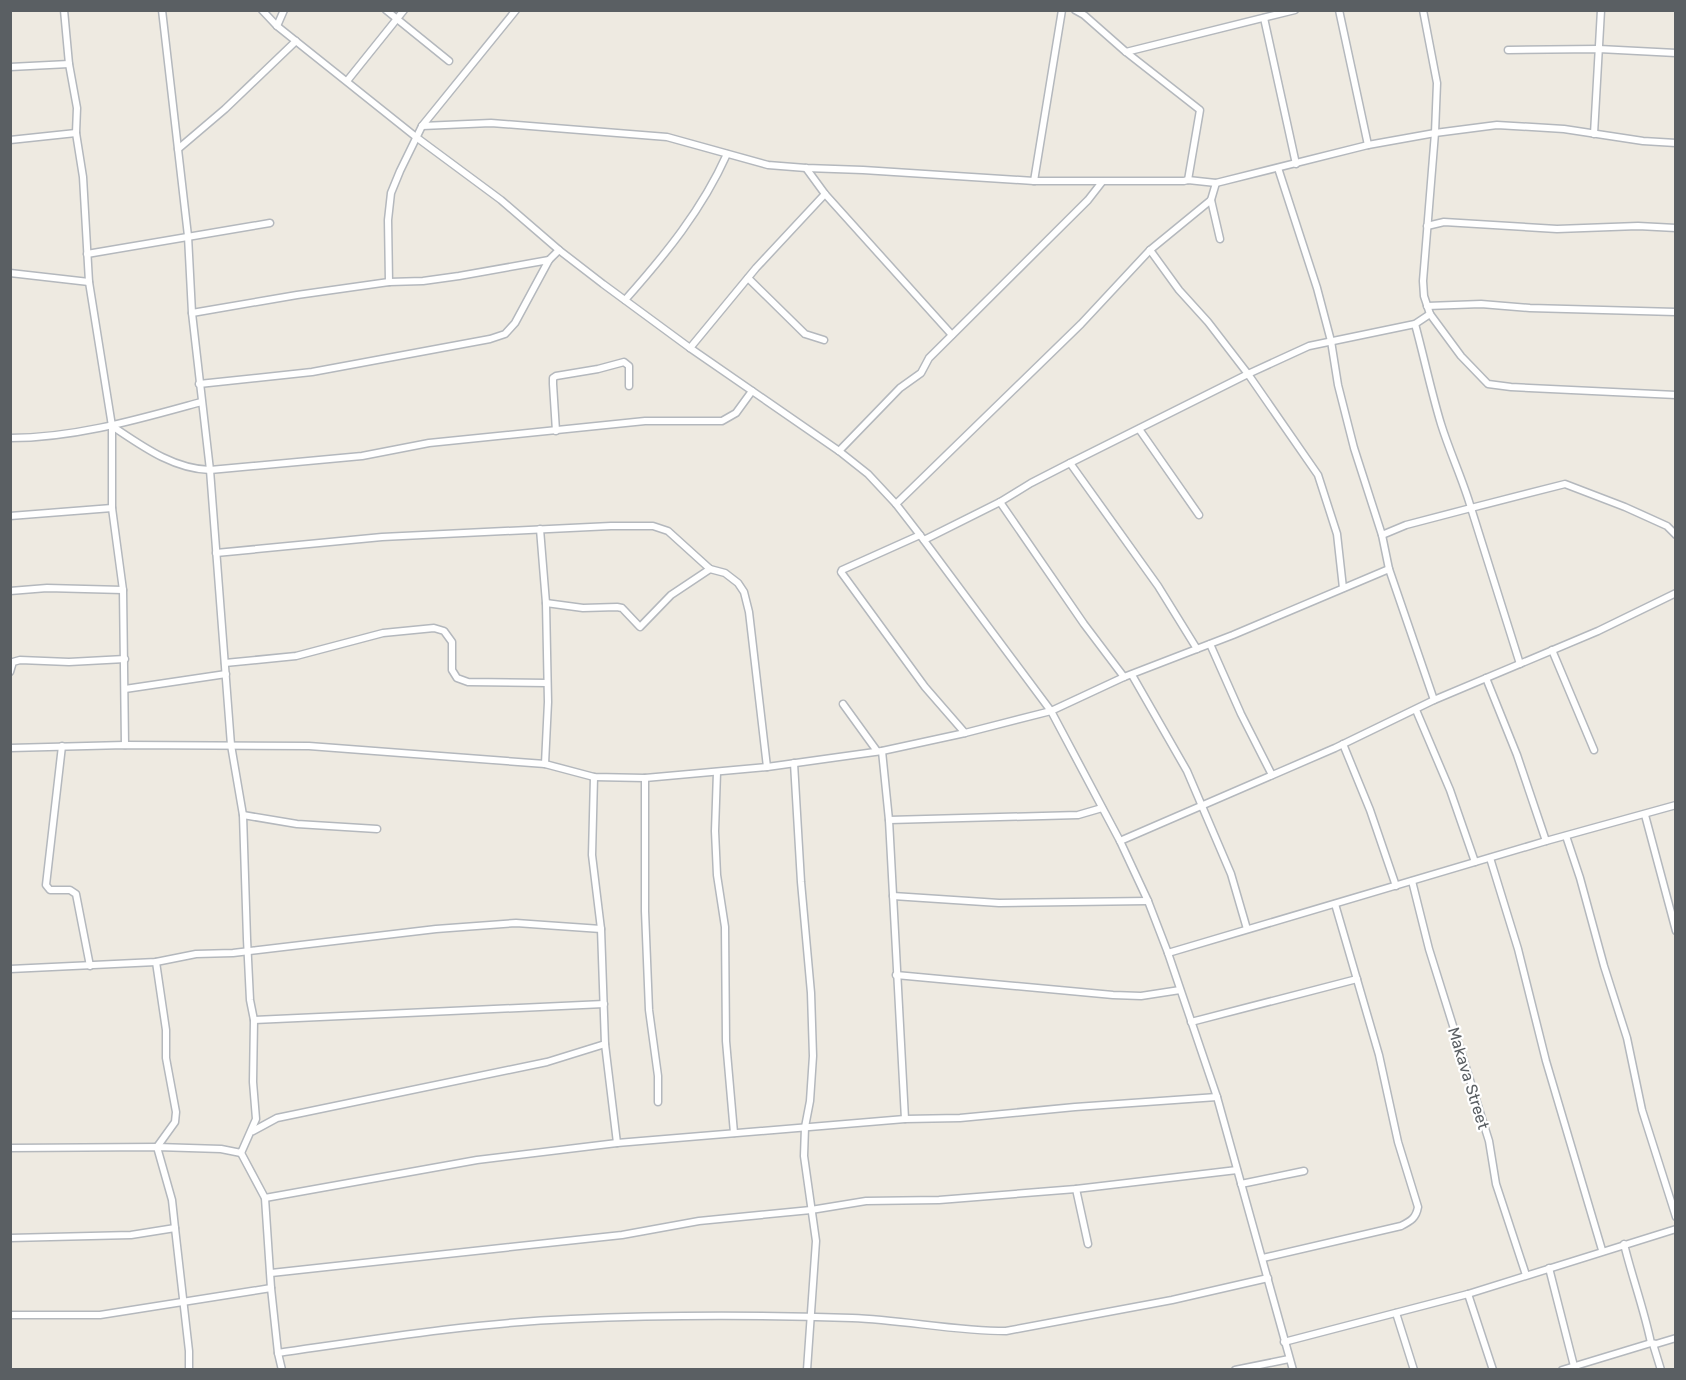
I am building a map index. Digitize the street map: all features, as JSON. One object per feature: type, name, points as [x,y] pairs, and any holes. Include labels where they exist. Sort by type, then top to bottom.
[{"type":"street","points":[[64,10],[69,63],[77,108],[76,133],[83,177],[89,282],[112,426],[112,508],[123,590],[125,745]]},
{"type":"street","points":[[162,10],[188,236],[192,314],[210,470],[231,745],[243,815],[250,1000],[254,1020],[253,1082],[256,1119],[242,1153],[265,1198],[271,1288],[282,1370]]},
{"type":"street","points":[[262,10],[277,26],[416,137],[501,200],[559,250],[690,348],[839,451],[868,474],[922,537],[1051,711],[1120,841],[1148,901],[1168,952],[1217,1097],[1293,1370]]},
{"type":"street","points":[[277,26],[284,10]]},
{"type":"street","points":[[386,10],[448,61]]},
{"type":"street","points":[[347,81],[404,10]]},
{"type":"street","points":[[389,282],[388,220],[391,194],[416,137],[422,126],[516,10]]},
{"type":"street","points":[[1034,182],[1062,10]]},
{"type":"street","points":[[1075,10],[1200,110],[1188,180]]},
{"type":"street","points":[[1126,52],[1295,10]]},
{"type":"street","points":[[1339,10],[1368,145]]},
{"type":"street","points":[[1423,10],[1437,83],[1423,281],[1430,314],[1461,356],[1488,384],[1676,395]]},
{"type":"street","points":[[1594,134],[1601,10]]},
{"type":"street","points":[[1264,18],[1296,164]]},
{"type":"street","points":[[178,149],[225,109],[296,41]]},
{"type":"street","points":[[1508,50],[1599,49],[1676,53]]},
{"type":"street","points":[[10,67],[69,63]]},
{"type":"street","points":[[422,126],[491,123],[667,137],[768,165],[1034,182],[1173,182],[1188,180],[1216,183],[1368,145],[1497,125],[1564,129],[1676,143]]},
{"type":"street","points":[[10,140],[76,133]]},
{"type":"street","points":[[625,300],[668,252],[699,210],[727,154]]},
{"type":"street","points":[[806,168],[825,194],[952,335]]},
{"type":"street","points":[[1278,168],[1317,288],[1354,448],[1382,535],[1389,569],[1434,700]]},
{"type":"street","points":[[839,451],[900,388],[921,373],[929,358],[1088,200],[1102,182]]},
{"type":"street","points":[[1216,183],[1211,200],[1220,239]]},
{"type":"street","points":[[690,348],[748,278],[825,194]]},
{"type":"street","points":[[896,504],[1081,324],[1150,250],[1211,200]]},
{"type":"street","points":[[1427,226],[1444,222],[1557,229],[1638,226],[1676,228]]},
{"type":"street","points":[[87,254],[270,223]]},
{"type":"street","points":[[199,384],[312,372],[490,339],[505,334],[515,322],[549,260],[559,250]]},
{"type":"street","points":[[1150,250],[1179,290],[1208,322],[1248,374],[1318,475],[1337,534],[1343,588]]},
{"type":"street","points":[[192,314],[297,295],[389,282],[459,276],[549,260]]},
{"type":"street","points":[[10,273],[89,282]]},
{"type":"street","points":[[748,278],[805,334],[824,340]]},
{"type":"street","points":[[1427,306],[1481,304],[1530,308],[1676,312]]},
{"type":"street","points":[[965,733],[925,687],[841,572],[842,570],[1000,502],[1070,463],[1309,346],[1415,324],[1430,314]]},
{"type":"street","points":[[1415,324],[1452,459],[1465,488],[1520,664]]},
{"type":"street","points":[[556,431],[552,384],[556,376],[624,362],[629,366],[629,386]]},
{"type":"street","points":[[112,426],[175,463],[193,470],[210,470],[362,456],[429,443],[645,421],[722,421],[736,413],[752,392]]},
{"type":"street","points":[[10,438],[29,438],[112,426],[201,402]]},
{"type":"street","points":[[1139,429],[1199,515]]},
{"type":"street","points":[[1070,463],[1158,586],[1197,649]]},
{"type":"street","points":[[1382,535],[1406,525],[1564,484],[1667,526],[1676,535]]},
{"type":"street","points":[[1000,502],[1084,624],[1124,677]]},
{"type":"street","points":[[10,516],[112,508]]},
{"type":"street","points":[[216,553],[382,537],[540,529],[653,526],[668,531],[710,569],[725,573],[738,583],[744,592],[749,612],[767,767]]},
{"type":"street","points":[[540,529],[546,603],[548,702],[545,764]]},
{"type":"street","points":[[546,603],[583,608],[622,608],[640,627],[671,595],[710,569]]},
{"type":"street","points":[[10,748],[125,745],[309,746],[545,764],[594,777],[645,778],[767,767],[879,751],[965,733],[1051,711],[1124,677],[1210,644],[1389,569]]},
{"type":"street","points":[[10,591],[47,588],[123,590]]},
{"type":"street","points":[[1120,841],[1344,744],[1434,700],[1598,631],[1676,593]]},
{"type":"street","points":[[225,663],[296,656],[383,633],[434,628],[444,631],[452,642],[452,670],[457,678],[468,682],[547,683]]},
{"type":"street","points":[[1210,644],[1241,714],[1272,775]]},
{"type":"street","points":[[1552,650],[1594,750]]},
{"type":"street","points":[[10,672],[14,662],[20,660],[69,662],[125,659]]},
{"type":"street","points":[[125,689],[226,674]]},
{"type":"street","points":[[1132,675],[1187,771],[1231,874],[1248,929]]},
{"type":"street","points":[[1486,678],[1517,755],[1546,841]]},
{"type":"street","points":[[843,704],[879,751],[889,820],[905,1119]]},
{"type":"street","points":[[1416,710],[1450,790],[1475,862]]},
{"type":"street","points":[[1344,744],[1396,885]]},
{"type":"street","points":[[62,746],[46,885],[50,890],[70,890],[76,894],[90,966]]},
{"type":"street","points":[[794,763],[811,993],[810,1101],[805,1127],[804,1156],[816,1241],[807,1370]]},
{"type":"street","points":[[717,772],[715,831],[717,875],[725,927],[726,1041],[734,1133]]},
{"type":"street","points":[[594,777],[592,855],[601,929],[605,1044],[617,1143]]},
{"type":"street","points":[[645,778],[645,911],[648,999],[658,1076],[658,1102]]},
{"type":"street","points":[[1168,952],[1676,805]]},
{"type":"street","points":[[889,820],[1078,815],[1102,808]]},
{"type":"street","points":[[243,815],[297,824],[377,829]]},
{"type":"street","points":[[1646,815],[1676,931]]},
{"type":"street","points":[[1566,836],[1627,1038],[1642,1110],[1676,1217]]},
{"type":"street","points":[[1490,858],[1602,1250]]},
{"type":"street","name":"Makava Street","points":[[1412,881],[1429,950],[1489,1141],[1496,1184],[1526,1275]]},
{"type":"street","points":[[893,896],[999,903],[1148,901]]},
{"type":"street","points":[[1263,1258],[1401,1226],[1412,1220],[1417,1212],[1418,1207],[1398,1142],[1379,1055],[1335,904]]},
{"type":"street","points":[[10,969],[156,962],[196,954],[248,951],[436,929],[516,923],[601,929]]},
{"type":"street","points":[[156,962],[166,1030],[166,1058],[176,1113],[175,1122],[157,1147]]},
{"type":"street","points":[[896,975],[1113,995],[1141,996],[1180,990]]},
{"type":"street","points":[[1191,1022],[1358,979]]},
{"type":"street","points":[[254,1020],[604,1004]]},
{"type":"street","points":[[252,1131],[277,1118],[547,1062],[605,1044]]},
{"type":"street","points":[[265,1198],[477,1160],[617,1143],[905,1119],[960,1118],[1217,1097]]},
{"type":"street","points":[[157,1147],[172,1200],[189,1370]]},
{"type":"street","points":[[10,1148],[157,1147],[221,1149],[242,1153]]},
{"type":"street","points":[[271,1273],[622,1235],[699,1221],[811,1210],[866,1201],[939,1200],[1076,1189],[1237,1170]]},
{"type":"street","points":[[1241,1184],[1304,1171]]},
{"type":"street","points":[[1076,1189],[1088,1244]]},
{"type":"street","points":[[10,1238],[131,1235],[175,1228]]},
{"type":"street","points":[[1284,1342],[1468,1294],[1602,1250],[1676,1229]]},
{"type":"street","points":[[1624,1244],[1661,1370]]},
{"type":"street","points":[[1549,1268],[1575,1368]]},
{"type":"street","points":[[278,1353],[469,1327],[570,1319],[853,1318],[940,1325],[981,1331],[1006,1331],[1172,1300],[1268,1278]]},
{"type":"street","points":[[10,1315],[100,1315],[271,1288]]},
{"type":"street","points":[[1468,1294],[1493,1370]]},
{"type":"street","points":[[1396,1313],[1414,1370]]},
{"type":"street","points":[[1562,1370],[1676,1338]]},
{"type":"street","points":[[1235,1370],[1289,1359]]}]
